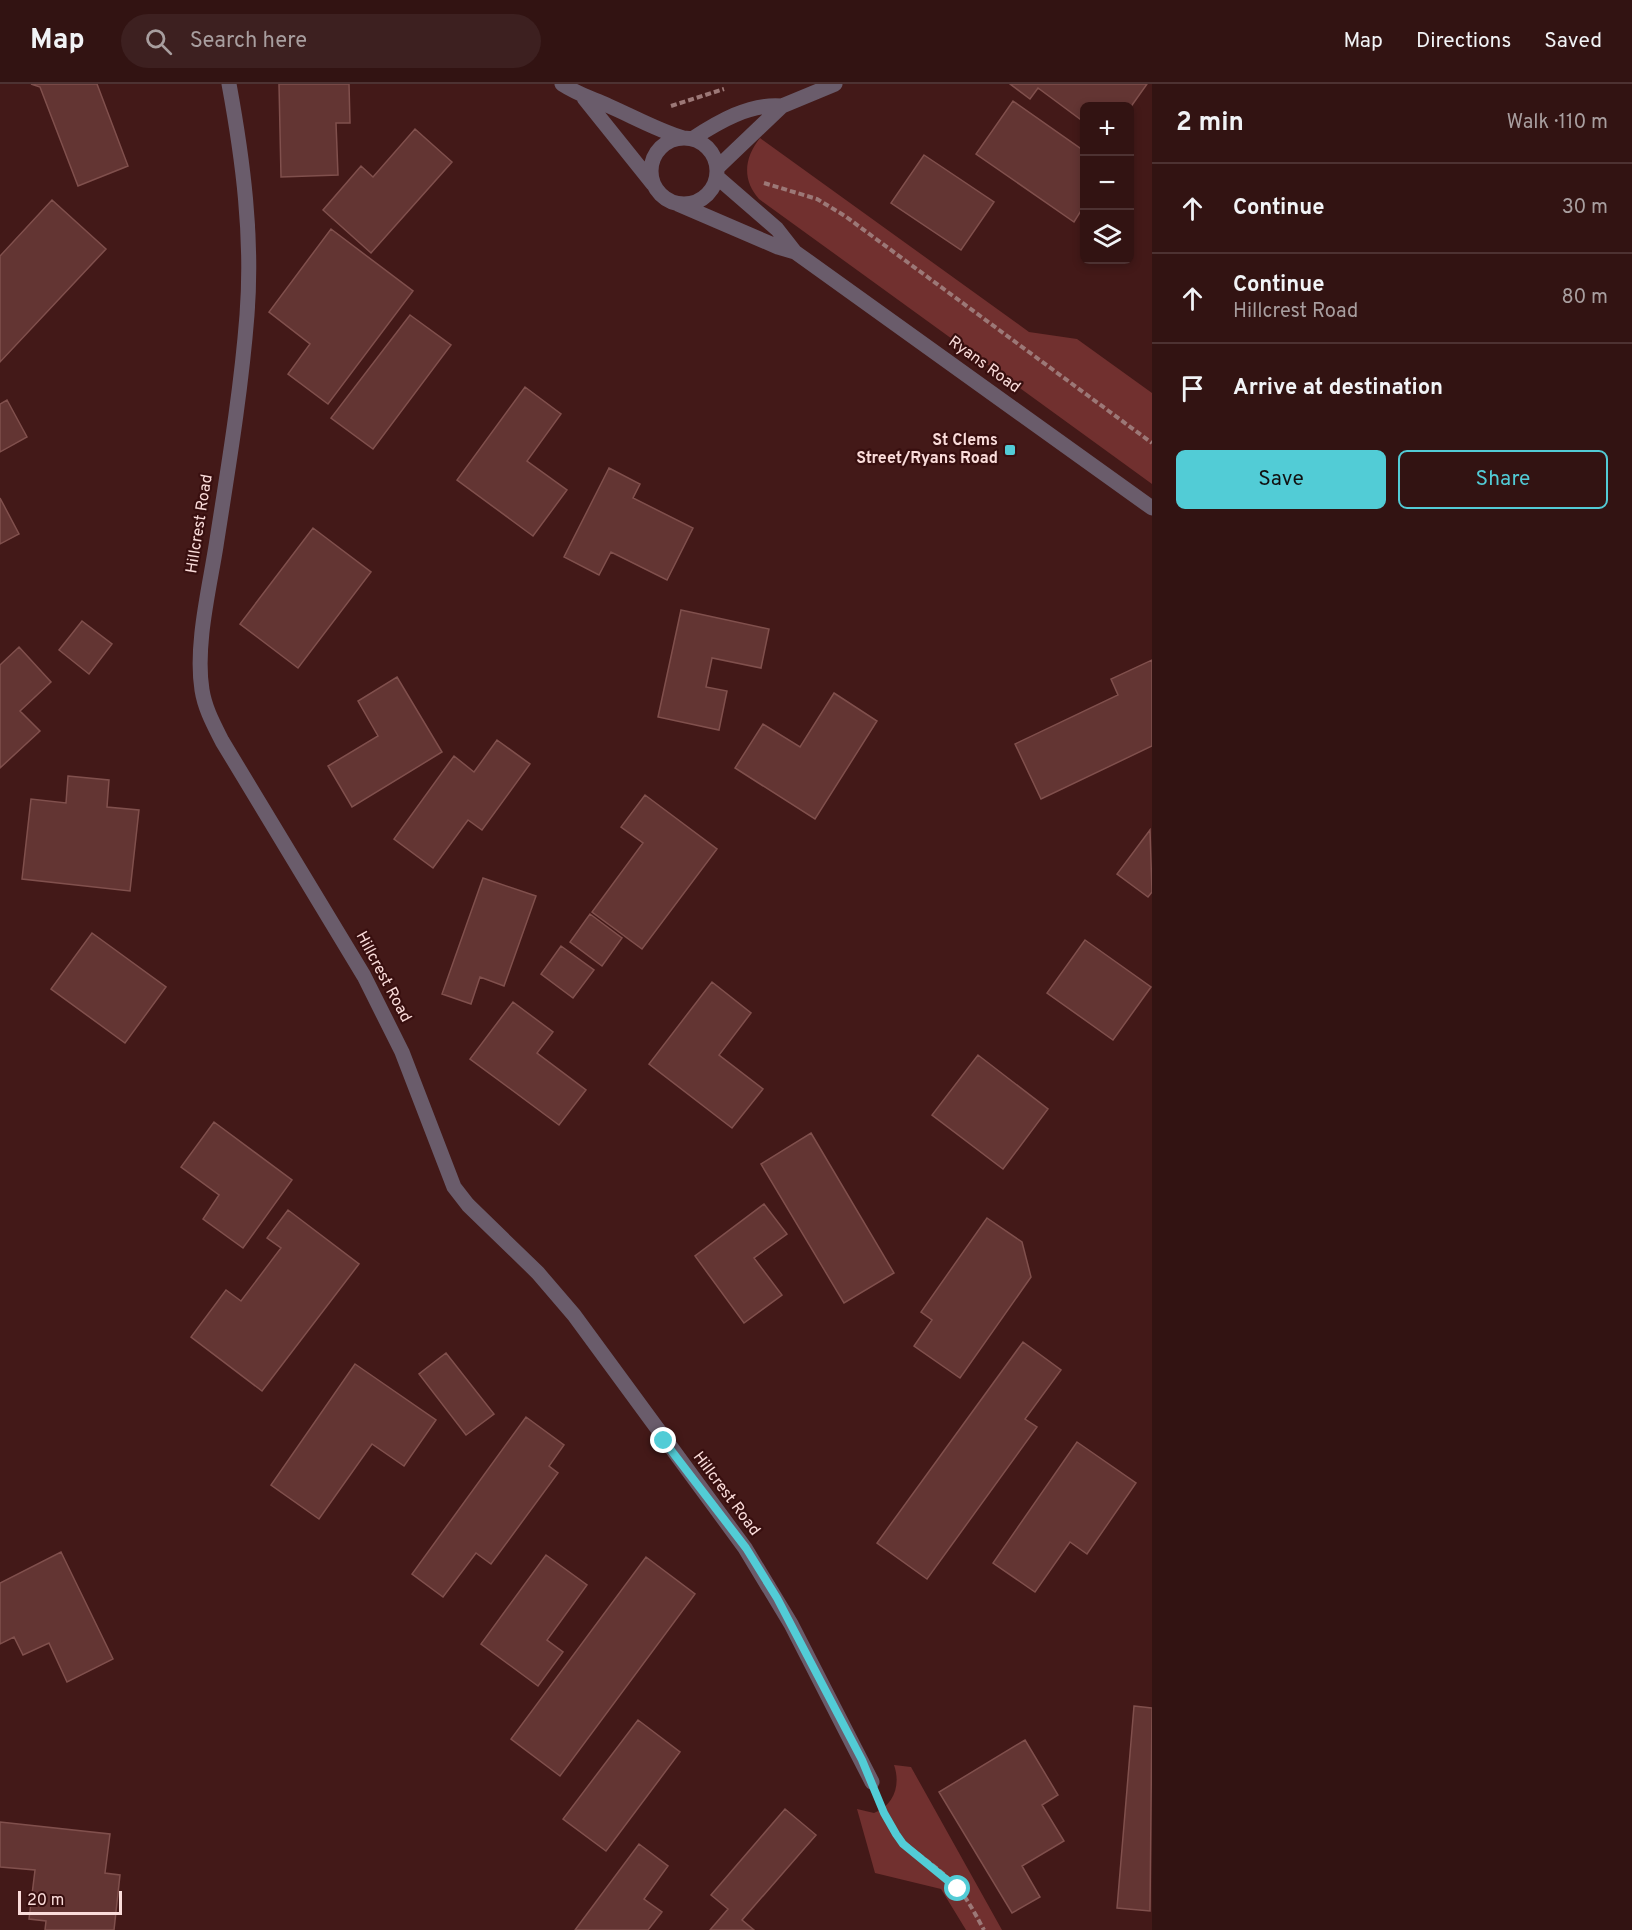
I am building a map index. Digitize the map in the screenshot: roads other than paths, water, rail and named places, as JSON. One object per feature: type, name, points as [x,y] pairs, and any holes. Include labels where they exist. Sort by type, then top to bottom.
[{"type":"street","name":"Hillcrest Road","points":[[229,84],[241,149],[249,285],[245,341],[204,627],[202,690],[209,714],[222,741],[302,870],[369,986],[402,1052],[454,1187],[468,1205],[537,1273],[574,1315],[746,1548],[792,1624],[872,1782]]},
{"type":"street","points":[[562,84],[584,98],[603,104],[654,128],[709,148],[717,172]]},
{"type":"street","points":[[657,189],[652,169],[654,159],[668,143],[687,139],[715,124],[752,109],[782,106],[835,84]]},
{"type":"street","points":[[584,98],[657,189],[678,204],[688,204],[706,196],[713,189],[717,172],[782,106]]},
{"type":"street","name":"Ryans Road","points":[[717,172],[777,229],[795,252],[1152,508]]},
{"type":"street","name":"Ryans Road","points":[[678,204],[778,247],[795,252]]},
{"type":"place","name":"St Clems Street/Ryans Road","points":[[1010,450]]}]
